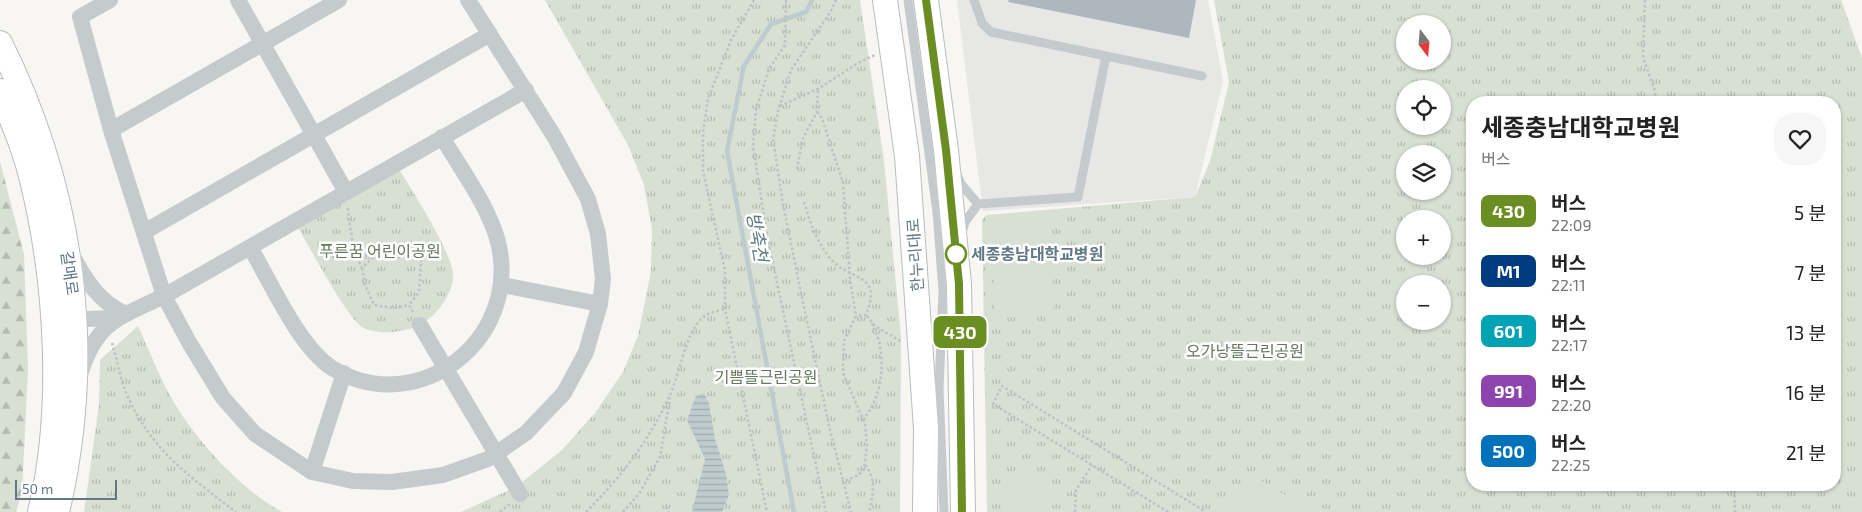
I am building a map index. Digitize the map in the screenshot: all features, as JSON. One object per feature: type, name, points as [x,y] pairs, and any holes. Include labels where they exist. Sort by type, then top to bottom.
[{"type":"street","points":[[110,0],[80,16],[111,130],[164,296],[190,344],[223,398],[255,434],[312,472],[353,481],[392,482],[443,475],[488,459],[526,433],[564,393],[586,352],[600,304],[604,279],[598,234],[588,199],[554,136],[468,0]]},
{"type":"street","points":[[238,0],[346,192]]},
{"type":"street","points":[[111,130],[339,0]]},
{"type":"street","name":"한누리대로","points":[[884,0],[909,184],[926,428],[925,512]]},
{"type":"street","points":[[926,0],[946,150],[956,256],[962,418],[962,512]]},
{"type":"street","points":[[144,232],[490,34]]},
{"type":"street","name":"갈매로","points":[[0,43],[26,101],[42,145],[66,242],[76,320],[76,388],[72,436],[57,512]]},
{"type":"street","points":[[76,388],[85,357],[96,336],[107,326],[126,314],[164,296],[526,90]]},
{"type":"street","name":"갈매로","points":[[0,91],[32,180],[44,248],[52,320],[55,398],[53,438],[50,474],[40,512]]},
{"type":"street","points":[[250,247],[304,340],[332,368],[373,384],[408,383],[446,369],[480,339],[494,316],[502,285],[501,257],[492,224],[442,137]]},
{"type":"street","points":[[66,242],[81,272],[97,292],[112,308],[126,314]]},
{"type":"street","points":[[502,285],[600,304]]},
{"type":"street","points":[[52,320],[112,318],[126,314]]},
{"type":"street","points":[[420,325],[520,494]]},
{"type":"street","points":[[312,472],[344,373]]},
{"type":"lane","points":[[908,0],[937,212],[941,271],[939,389],[944,512]]},
{"type":"lane","points":[[974,0],[982,23],[991,32],[1202,76]]},
{"type":"lane","points":[[978,204],[1078,197],[1106,56]]},
{"type":"lane","points":[[946,150],[961,184],[978,204]]},
{"type":"lane","points":[[956,256],[965,222],[978,204]]},
{"type":"path","points":[[754,0],[731,40],[717,70],[708,99],[703,132],[703,170],[725,271],[726,309],[767,512]]},
{"type":"path","points":[[786,0],[785,45],[769,69],[756,110],[753,146],[767,236],[826,512]]},
{"type":"path","points":[[836,0],[832,11],[791,70],[780,106],[773,139],[775,160],[800,288],[842,482],[851,512]]},
{"type":"path","points":[[1645,0],[1643,57],[1656,96]]},
{"type":"path","points":[[780,106],[818,89],[858,63],[877,54]]},
{"type":"path","points":[[797,169],[803,138],[817,112],[818,89]]},
{"type":"path","points":[[817,112],[822,118],[843,183],[850,272],[856,316],[844,341],[843,372],[863,420],[868,446],[865,465],[859,475],[842,482]]},
{"type":"path","points":[[346,192],[354,253],[362,268],[365,285],[374,305],[394,308],[409,305],[420,292],[421,261],[412,246],[400,243],[377,252],[362,268]]},
{"type":"path","points":[[804,202],[816,238],[837,266],[860,278],[870,288],[873,296],[866,315]]},
{"type":"path","points":[[409,305],[420,325]]},
{"type":"path","points":[[586,512],[620,476],[641,446],[670,396],[696,326],[710,313],[726,309]]},
{"type":"path","points":[[856,316],[866,315]]},
{"type":"path","points":[[866,315],[872,322],[903,343]]},
{"type":"path","points":[[863,420],[878,396],[881,381],[879,340],[872,322]]},
{"type":"path","points":[[107,326],[127,393],[142,424],[172,463],[236,512]]},
{"type":"path","points":[[1168,512],[993,404],[1002,386],[1206,512]]},
{"type":"path","points":[[624,512],[639,494],[660,457],[670,396]]},
{"type":"path","points":[[865,465],[873,480],[874,490],[869,512]]},
{"type":"path","points":[[1075,512],[1076,490],[1092,465]]},
{"type":"path","points":[[1734,491],[1735,512]]},
{"type":"path","points":[[228,506],[230,512]]},
{"type":"path","points":[[666,507],[669,512]]},
{"type":"shaded area","name":"세종충남대학교병원","points":[[957,0],[1208,0],[1223,81],[1195,197],[983,211]]},
{"type":"shaded area","points":[[704,393],[709,404],[715,439],[726,474],[729,495],[722,512],[692,512],[705,459],[687,420],[696,396]]},
{"type":"green space","name":"기쁨뜰근린공원","points":[[545,0],[860,0],[884,161],[901,337],[900,512],[461,512],[516,487],[562,450],[595,413],[623,372],[638,336],[651,271],[652,229],[644,185],[628,145]]},
{"type":"green space","name":"오가낭뜰근린공원","points":[[1214,0],[1841,0],[1862,58],[1862,512],[987,512],[982,219],[987,215],[1195,197],[1210,161],[1229,82]]},
{"type":"green space","points":[[0,161],[24,255],[28,370],[22,492],[16,512],[0,512]]},
{"type":"green space","name":"푸른꿈 어린이공원","points":[[396,164],[446,251],[453,275],[446,298],[437,312],[431,317],[412,328],[383,332],[368,330],[355,321],[327,278],[295,222]]},
{"type":"green space","points":[[1050,213],[1054,315],[995,318],[991,216]]},
{"type":"green space","points":[[138,326],[167,390],[188,424],[232,474],[265,502],[282,512],[84,512],[99,405],[100,360]]},
{"type":"green space","points":[[1032,470],[1045,476],[1051,490],[1052,512],[1006,512],[1006,485],[1016,474]]},
{"type":"green space","points":[[1249,473],[1311,511],[1232,512],[1227,509]]},
{"type":"building","points":[[1009,0],[1196,0],[1189,38],[1008,2]]},
{"type":"waterway","name":"방축천","points":[[794,512],[727,151],[744,66],[771,24],[806,12],[812,0]]},
{"type":"bus line","name":"430","points":[[926,0],[946,150],[959,284],[962,512]]},
{"type":"place","name":"세종충남대학교병원","points":[[956,254]]}]
